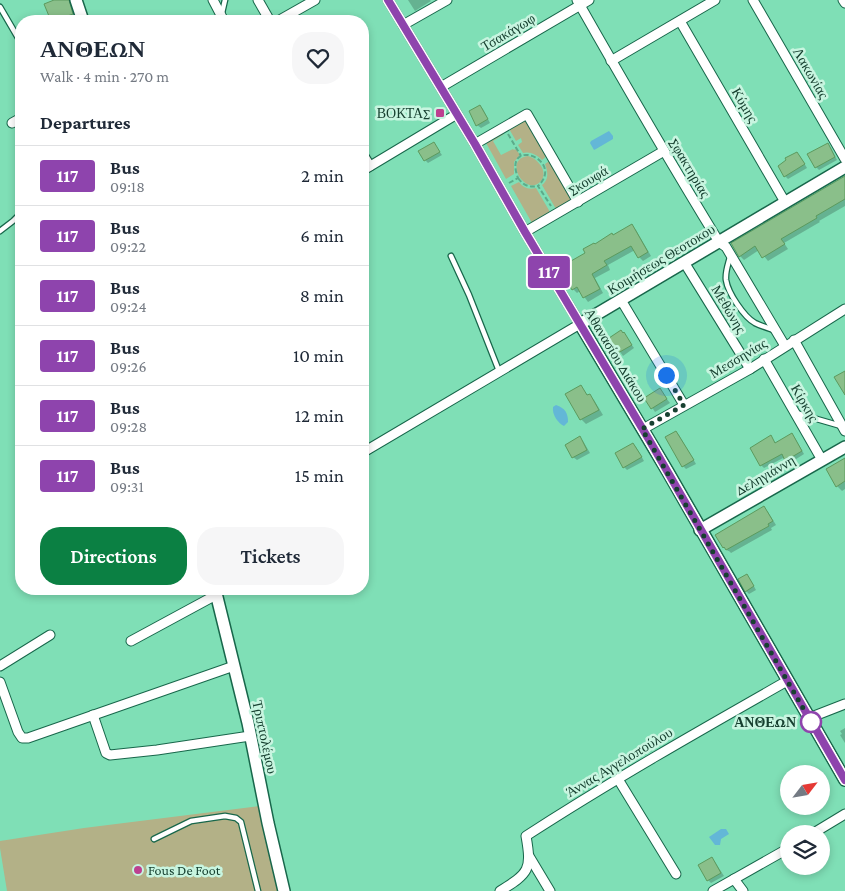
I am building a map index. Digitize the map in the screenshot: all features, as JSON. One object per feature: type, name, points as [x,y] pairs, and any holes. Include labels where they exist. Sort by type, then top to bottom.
[{"type":"street","points":[[76,0],[81,15]]},
{"type":"street","points":[[213,0],[220,15]]},
{"type":"street","points":[[258,0],[267,15]]},
{"type":"street","points":[[289,15],[315,0]]},
{"type":"street","name":"Αθανασίου Διάκου","points":[[388,0],[642,429],[845,780]]},
{"type":"street","points":[[403,25],[447,0]]},
{"type":"street","name":"Τσακάγωφ","points":[[441,87],[578,3],[589,0]]},
{"type":"street","points":[[611,62],[715,0]]},
{"type":"street","name":"Λακωνίας","points":[[753,0],[845,159]]},
{"type":"street","name":"Σφακτηρίας","points":[[578,3],[664,151],[719,242],[726,247],[731,255],[785,346]]},
{"type":"street","name":"Κύμης","points":[[680,21],[785,202]]},
{"type":"street","points":[[369,166],[457,114]]},
{"type":"street","points":[[475,144],[527,114],[578,202]]},
{"type":"street","name":"Σκουφά","points":[[525,232],[664,151]]},
{"type":"street","name":"Κοιμήσεως Θεοτοκου","points":[[369,449],[845,167]]},
{"type":"street","name":"Μεθώνης","points":[[684,262],[750,369]]},
{"type":"street","points":[[621,300],[684,405]]},
{"type":"street","name":"Μεσσηνίας","points":[[642,429],[750,369],[845,308]]},
{"type":"street","points":[[794,340],[844,429]]},
{"type":"street","name":"Κίρκης","points":[[764,359],[822,460]]},
{"type":"street","name":"Δεληγιάννη","points":[[700,530],[845,447]]},
{"type":"street","points":[[131,642],[211,595]]},
{"type":"street","name":"Τριπτολέμου","points":[[219,595],[284,891]]},
{"type":"street","points":[[0,666],[50,635]]},
{"type":"street","points":[[0,682],[18,732],[22,738],[28,738],[234,666]]},
{"type":"street","name":"Άννας Αγγελοπούλου","points":[[500,891],[517,881],[528,869],[526,836],[690,736],[788,681]]},
{"type":"street","points":[[809,718],[845,704]]},
{"type":"street","points":[[93,715],[106,753],[110,755],[250,736]]},
{"type":"street","points":[[618,779],[676,874]]},
{"type":"street","points":[[827,825],[845,814]]},
{"type":"street","points":[[713,891],[780,853]]},
{"type":"street","points":[[528,856],[550,891]]},
{"type":"street","points":[[734,879],[743,891]]},
{"type":"lane","points":[[222,15],[225,0]]},
{"type":"lane","points":[[0,7],[15,33]]},
{"type":"lane","points":[[0,231],[15,219]]},
{"type":"lane","points":[[731,255],[726,272],[726,282],[732,296],[745,314],[755,323],[776,331]]},
{"type":"lane","points":[[451,256],[469,295],[499,371]]},
{"type":"lane","points":[[794,412],[844,429]]},
{"type":"lane","points":[[154,839],[191,821],[225,816],[236,818],[241,822],[258,891]]},
{"type":"path","points":[[504,127],[522,156]]},
{"type":"path","points":[[528,154],[534,156],[542,165],[544,177],[538,186],[528,186],[518,178],[515,170],[516,164],[518,158],[522,156],[528,154]]},
{"type":"path","points":[[500,188],[518,178]]},
{"type":"path","points":[[538,186],[556,215]]},
{"type":"shaded area","points":[[526,117],[548,155],[542,160],[533,154],[523,153],[518,145],[522,142],[521,138],[516,141],[508,127]]},
{"type":"shaded area","points":[[502,131],[504,134],[493,141],[501,155],[516,149],[520,155],[514,162],[514,174],[506,179],[485,141]]},
{"type":"shaded area","points":[[528,156],[539,163],[543,171],[542,179],[539,183],[533,185],[522,181],[518,175],[517,163]]},
{"type":"shaded area","points":[[551,160],[574,199],[556,209],[542,185],[546,181],[547,176],[545,164]]},
{"type":"shaded area","points":[[519,182],[526,188],[536,188],[550,212],[532,223],[511,186]]},
{"type":"shaded area","name":"Fous De Foot","points":[[259,806],[278,891],[7,891],[0,841],[84,828]]},
{"type":"water","points":[[609,131],[613,139],[594,150],[590,143],[591,141]]},
{"type":"water","points":[[556,405],[567,413],[568,422],[564,426],[554,416],[553,407]]},
{"type":"water","points":[[721,829],[726,829],[729,834],[721,839],[720,845],[715,845],[709,837]]},
{"type":"building","points":[[54,0],[69,0],[73,14],[49,15],[44,4]]},
{"type":"building","points":[[480,105],[488,119],[476,126],[469,111]]},
{"type":"building","points":[[434,142],[440,152],[424,161],[418,151]]},
{"type":"building","points":[[828,143],[835,157],[815,168],[807,154]]},
{"type":"building","points":[[797,152],[805,164],[784,177],[778,166],[786,160],[785,158]]},
{"type":"building","points":[[845,176],[845,199],[781,239],[785,244],[762,258],[755,246],[739,257],[731,243]]},
{"type":"building","points":[[632,224],[648,252],[638,258],[631,246],[604,261],[607,265],[592,274],[600,289],[583,298],[577,287],[572,290],[563,274],[567,271],[564,265],[585,253],[583,249]]},
{"type":"building","points":[[621,330],[632,345],[618,353],[609,338]]},
{"type":"building","points":[[845,371],[845,395],[834,377]]},
{"type":"building","points":[[581,385],[587,395],[590,394],[599,410],[580,420],[565,394]]},
{"type":"building","points":[[660,388],[667,399],[651,409],[644,398]]},
{"type":"building","points":[[676,431],[694,460],[682,467],[665,437]]},
{"type":"building","points":[[792,433],[802,451],[785,461],[782,454],[760,466],[750,448],[771,435],[775,443]]},
{"type":"building","points":[[580,436],[587,450],[572,458],[565,445]]},
{"type":"building","points":[[633,443],[642,457],[623,468],[615,453]]},
{"type":"building","points":[[845,458],[845,481],[836,487],[826,469]]},
{"type":"building","points":[[764,506],[773,521],[768,524],[769,526],[726,550],[723,548],[715,535]]},
{"type":"building","points":[[747,574],[754,586],[745,592],[738,579]]},
{"type":"building","points":[[712,857],[721,873],[707,881],[698,865]]},
{"type":"bus line","name":"117","points":[[388,0],[651,443],[845,780]]},
{"type":"place","name":"ΒΟΚΤΑΣ","points":[[440,113]]},
{"type":"place","name":"ΑΝΘΕΩΝ","points":[[811,722]]},
{"type":"place","name":"Fous De Foot","points":[[138,870]]},
{"type":"route","points":[[666,375],[684,405],[642,429],[811,722]]}]
